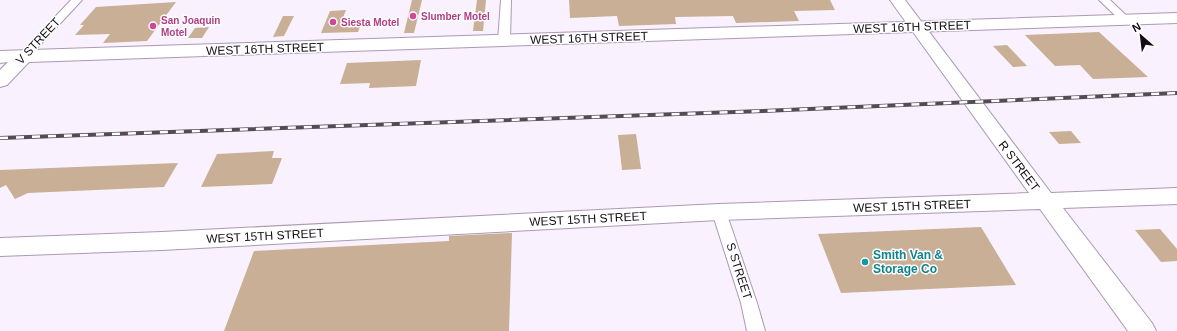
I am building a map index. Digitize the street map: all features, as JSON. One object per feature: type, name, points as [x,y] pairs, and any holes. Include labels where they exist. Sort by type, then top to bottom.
[{"type":"main road","name":"WEST 16TH STREET","points":[[0,57],[1177,18]]},
{"type":"main road","name":"V STREET","points":[[0,81],[23,57]]},
{"type":"street","name":"V STREET","points":[[23,57],[76,0]]},
{"type":"street","points":[[504,41],[506,0]]},
{"type":"street","name":"R STREET","points":[[897,0],[975,107],[1143,331]]},
{"type":"street","points":[[1104,0],[1126,20]]},
{"type":"street","name":"WEST 15TH STREET","points":[[0,247],[162,241],[719,212],[1177,196]]},
{"type":"street","name":"S STREET","points":[[719,212],[749,303],[756,331]]},
{"type":"building","points":[[412,0],[422,0],[414,33],[404,33]]},
{"type":"building","points":[[477,0],[486,0],[483,31],[473,31]]},
{"type":"building","points":[[569,0],[830,0],[835,10],[794,11],[799,21],[736,23],[733,16],[675,17],[676,24],[619,26],[617,16],[570,18]]},
{"type":"building","points":[[176,2],[147,41],[103,43],[110,34],[75,35],[84,25],[80,25],[96,7]]},
{"type":"building","points":[[346,10],[342,20],[363,19],[358,32],[321,33],[330,11]]},
{"type":"building","points":[[283,16],[294,16],[284,36],[273,37]]},
{"type":"building","points":[[209,27],[202,38],[188,38],[195,28]]},
{"type":"building","points":[[1099,32],[1148,77],[1093,79],[1080,65],[1055,66],[1025,35]]},
{"type":"building","points":[[1007,45],[1027,66],[1013,67],[993,46]]},
{"type":"building","points":[[421,60],[416,86],[369,88],[370,83],[340,84],[347,63]]},
{"type":"building","points":[[1071,131],[1081,143],[1059,144],[1049,132]]},
{"type":"building","points":[[636,134],[641,169],[622,170],[618,135]]},
{"type":"building","points":[[274,151],[272,158],[282,158],[272,184],[201,187],[217,154]]},
{"type":"building","points":[[178,163],[164,187],[28,193],[15,199],[6,185],[0,188],[0,170]]},
{"type":"building","points":[[981,227],[1016,285],[841,293],[818,234]]},
{"type":"building","points":[[1160,229],[1177,249],[1177,261],[1161,262],[1135,230]]},
{"type":"building","points":[[512,233],[509,331],[224,331],[254,251],[449,241],[449,236]]},
{"type":"railway","points":[[0,138],[763,111],[1177,93]]},
{"type":"place","name":"Slumber Motel","points":[[413,16]]},
{"type":"place","name":"Siesta Motel","points":[[333,22]]},
{"type":"place","name":"San Joaquin Motel","points":[[153,26]]},
{"type":"place","name":"Smith Van & Storage Co","points":[[865,262]]}]
